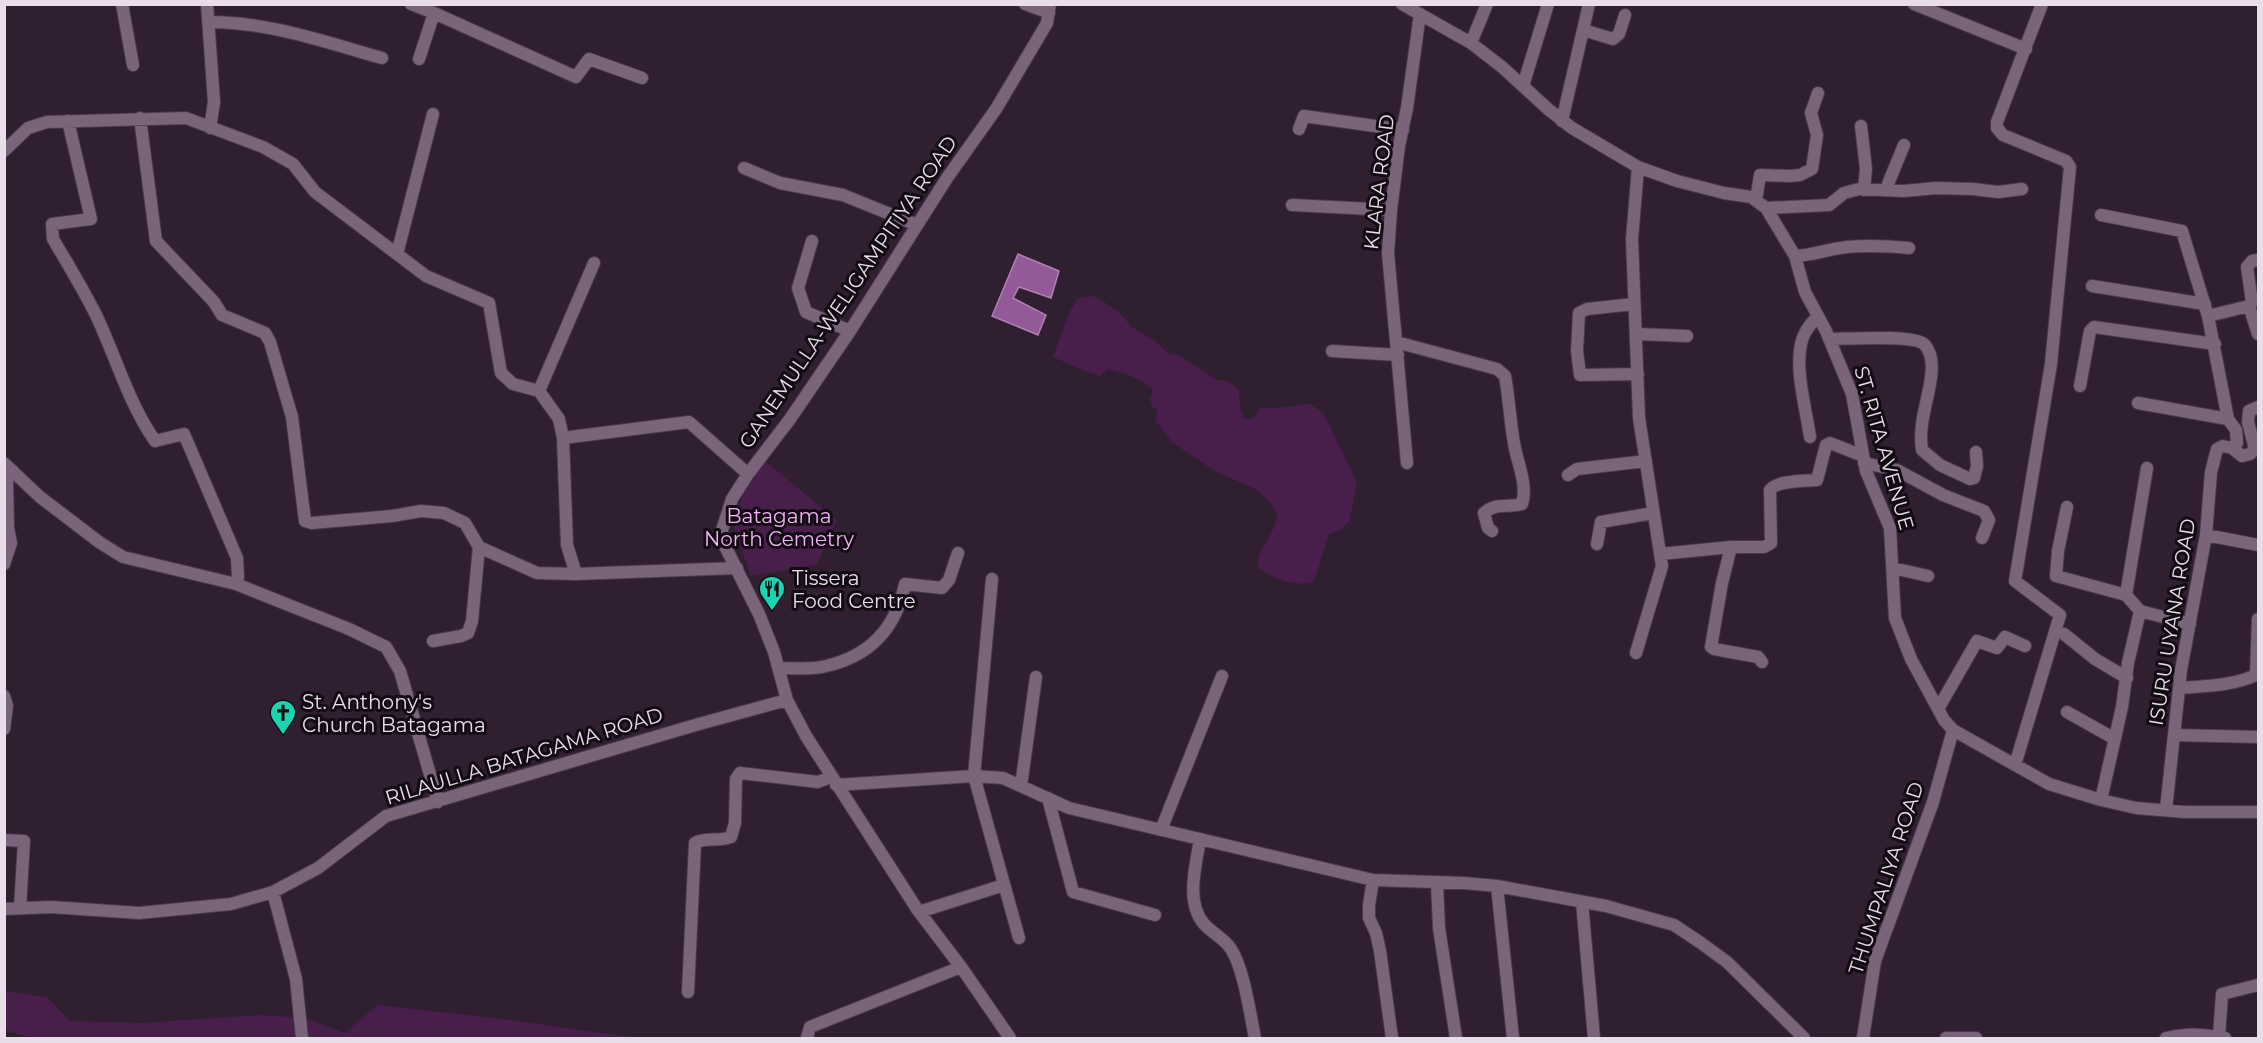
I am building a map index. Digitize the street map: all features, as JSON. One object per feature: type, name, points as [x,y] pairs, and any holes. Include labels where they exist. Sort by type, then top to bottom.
[{"type":"street","points":[[122,4],[133,65]]},
{"type":"street","points":[[207,4],[214,102],[210,128]]},
{"type":"street","points":[[411,4],[576,77],[589,59],[642,78]]},
{"type":"street","points":[[1025,4],[1049,9]]},
{"type":"street","name":"ST. RITA AVENUE","points":[[1402,4],[1471,43],[1562,121],[1638,167],[1677,181],[1751,197],[1766,208],[1795,256],[1805,292],[1829,339],[1852,394],[1866,471],[1890,528],[1895,618],[1911,659],[1938,709],[1953,730],[2049,784],[2101,800],[2136,808],[2185,812],[2259,812]]},
{"type":"street","points":[[1471,43],[1487,4]]},
{"type":"street","points":[[1523,86],[1548,4]]},
{"type":"street","points":[[1562,121],[1589,4]]},
{"type":"street","points":[[1914,4],[2026,49]]},
{"type":"street","points":[[2015,765],[2060,615],[2015,581],[2051,364],[2070,167],[2066,160],[2003,135],[1997,128],[1997,122],[2042,4]]},
{"type":"street","name":"GANEMULLA-WELIGAMPITIYA ROAD","points":[[1010,1038],[919,912],[834,781],[787,700],[779,669],[759,614],[724,544],[722,530],[732,500],[748,474],[790,419],[850,331],[947,178],[996,109],[1047,23],[1049,9]]},
{"type":"street","points":[[418,59],[434,13]]},
{"type":"street","name":"KLARA ROAD","points":[[1407,463],[1388,253],[1391,210],[1420,14]]},
{"type":"street","points":[[1583,30],[1613,39],[1619,34],[1625,15]]},
{"type":"street","points":[[209,22],[272,27],[382,58]]},
{"type":"street","points":[[1755,200],[1760,175],[1800,175],[1812,169],[1816,135],[1810,113],[1818,93]]},
{"type":"street","points":[[397,254],[433,114]]},
{"type":"street","points":[[1299,129],[1304,116],[1403,130]]},
{"type":"street","points":[[140,118],[156,241],[214,302],[222,315],[266,333],[270,342],[292,417],[305,521],[312,523],[421,511],[444,513],[465,523],[479,547],[537,573],[576,574],[737,568]]},
{"type":"street","points":[[4,151],[28,128],[47,122],[186,118],[263,147],[293,164],[315,192],[426,276],[489,303],[501,373],[513,384],[539,391],[559,419],[563,438],[567,545],[576,574]]},
{"type":"street","points":[[68,121],[91,219],[52,224],[53,238],[96,316],[121,378],[148,431],[155,441],[184,434],[237,558],[236,584]]},
{"type":"street","points":[[1861,126],[1866,169],[1864,189]]},
{"type":"street","points":[[1888,190],[1888,184],[1904,144]]},
{"type":"street","points":[[1636,653],[1662,566],[1639,418],[1632,239],[1638,167]]},
{"type":"street","points":[[744,168],[780,183],[843,195],[917,225]]},
{"type":"street","points":[[1766,208],[1829,205],[1844,193],[1864,189],[1973,189],[1998,192],[2022,189]]},
{"type":"street","points":[[1292,205],[1391,210]]},
{"type":"street","points":[[2101,215],[2182,231],[2215,344],[2228,420],[2238,436],[2237,444],[2228,447]]},
{"type":"street","points":[[812,241],[798,288],[807,312],[850,331]]},
{"type":"street","points":[[1795,256],[1811,255],[1844,247],[1874,245],[1909,248]]},
{"type":"street","points":[[2259,260],[2252,261],[2247,267],[2252,302],[2249,306],[2259,334]]},
{"type":"street","points":[[539,391],[594,263]]},
{"type":"street","points":[[2092,286],[2206,310],[2249,306]]},
{"type":"street","points":[[1634,304],[1587,309],[1579,313],[1577,351],[1580,375],[1638,374]]},
{"type":"street","points":[[1810,437],[1800,362],[1801,343],[1808,327],[1818,316]]},
{"type":"street","points":[[2080,386],[2090,331],[2094,327],[2215,344]]},
{"type":"street","points":[[1636,334],[1687,336]]},
{"type":"street","points":[[1829,339],[1915,339],[1924,344],[1929,352],[1932,368],[1922,421],[1922,450],[1940,465],[1970,479],[1974,478],[1977,466],[1976,452]]},
{"type":"street","points":[[1396,342],[1497,369],[1505,376],[1515,448],[1525,487],[1522,504],[1498,505],[1490,507],[1484,513],[1488,528],[1492,531]]},
{"type":"street","points":[[1332,351],[1398,355]]},
{"type":"street","points":[[2138,403],[2228,420]]},
{"type":"street","points":[[2228,447],[2242,456],[2250,454],[2255,449],[2248,422],[2249,411],[2259,407]]},
{"type":"street","points":[[563,438],[689,422],[748,474]]},
{"type":"street","points":[[1660,554],[1731,547],[1764,547],[1771,543],[1770,490],[1773,485],[1781,482],[1817,480],[1826,445],[1830,443],[1897,471],[1943,495],[1984,511],[1989,520],[1983,538]]},
{"type":"street","name":"ISURU UYANA ROAD","points":[[2166,809],[2179,688],[2206,535],[2211,472],[2217,449],[2228,447]]},
{"type":"street","points":[[1568,475],[1577,469],[1646,461]]},
{"type":"street","points":[[9,467],[40,497],[99,542],[123,557],[236,584],[349,629],[386,647],[399,671],[438,802]]},
{"type":"street","points":[[4,564],[11,543],[6,528],[9,467]]},
{"type":"street","points":[[2126,595],[2147,468]]},
{"type":"street","points":[[2067,507],[2058,551],[2056,576],[2126,595],[2140,611],[2190,624]]},
{"type":"street","points":[[1597,544],[1601,522],[1653,513]]},
{"type":"street","points":[[2206,535],[2259,545]]},
{"type":"street","points":[[433,641],[468,633],[472,621],[479,547]]},
{"type":"street","points":[[1731,547],[1711,647],[1758,657],[1762,662]]},
{"type":"street","points":[[779,669],[825,667],[857,654],[882,637],[901,603],[905,584],[942,588],[949,580],[958,553]]},
{"type":"street","points":[[1893,568],[1928,576]]},
{"type":"street","points":[[992,579],[974,776],[1019,938]]},
{"type":"street","points":[[2101,800],[2140,611]]},
{"type":"street","points":[[2179,688],[2230,683],[2257,674],[2259,619]]},
{"type":"street","points":[[2064,634],[2095,659],[2127,678]]},
{"type":"street","points":[[1938,709],[1977,641],[1997,648],[2005,637],[2025,646]]},
{"type":"street","points":[[1161,830],[1222,676]]},
{"type":"street","points":[[1021,786],[1036,677]]},
{"type":"street","points":[[4,696],[7,706],[4,729]]},
{"type":"street","name":"RILAULLA BATAGAMA ROAD","points":[[4,909],[51,906],[139,913],[231,904],[273,892],[318,868],[386,816],[787,700]]},
{"type":"street","points":[[2067,712],[2115,739]]},
{"type":"street","name":"THUMPALIYA ROAD","points":[[1863,1038],[1875,961],[1933,802],[1953,730]]},
{"type":"street","points":[[2174,735],[2258,737]]},
{"type":"street","points":[[688,992],[695,843],[701,839],[721,841],[731,837],[735,823],[736,779],[740,773],[818,782],[974,776],[1003,778],[1069,808],[1373,880],[1497,886],[1606,906],[1674,926],[1727,962],[1804,1038]]},
{"type":"street","points":[[1048,798],[1073,892],[1155,915]]},
{"type":"street","points":[[1200,839],[1193,887],[1198,914],[1204,924],[1232,950],[1247,1000],[1255,1038]]},
{"type":"street","points":[[4,840],[24,841],[20,908]]},
{"type":"street","points":[[1373,880],[1369,898],[1369,918],[1376,933],[1384,974],[1392,1038]]},
{"type":"street","points":[[1437,882],[1439,928],[1456,1038]]},
{"type":"street","points":[[919,912],[1005,885]]},
{"type":"street","points":[[1497,886],[1513,1038]]},
{"type":"street","points":[[273,892],[296,979],[302,1038]]},
{"type":"street","points":[[1582,902],[1594,1038]]},
{"type":"street","points":[[807,1038],[810,1027],[961,968]]},
{"type":"street","points":[[2166,1038],[2187,1033],[2222,1038],[2222,994],[2259,986]]},
{"type":"street","points":[[1944,1035],[1976,1038]]},
{"type":"green space","points":[[1097,297],[1119,312],[1132,327],[1155,341],[1169,354],[1179,355],[1217,380],[1230,382],[1239,390],[1244,419],[1253,418],[1260,408],[1311,404],[1324,414],[1357,483],[1349,522],[1340,530],[1329,534],[1314,582],[1285,581],[1259,569],[1257,561],[1259,554],[1272,532],[1278,515],[1267,499],[1255,489],[1215,471],[1172,442],[1155,420],[1158,410],[1152,407],[1150,399],[1153,390],[1138,379],[1120,372],[1108,369],[1100,376],[1053,357],[1069,313],[1078,298]]},
{"type":"green space","name":"Batagama North Cemetry","points":[[765,461],[837,520],[817,564],[751,576],[733,526],[742,497]]},
{"type":"green space","points":[[5,991],[47,997],[70,1021],[142,1023],[261,1015],[304,1018],[345,1033],[377,1005],[502,1019],[636,1038],[32,1038],[5,1030]]},
{"type":"shaded area","points":[[1018,254],[1059,271],[1051,298],[1019,287],[1013,298],[1046,315],[1038,335],[992,316]]},
{"type":"place","name":"Tissera Food Centre","points":[[772,612]]},
{"type":"place","name":"St. Anthony's Church Batagama","points":[[283,736]]}]
